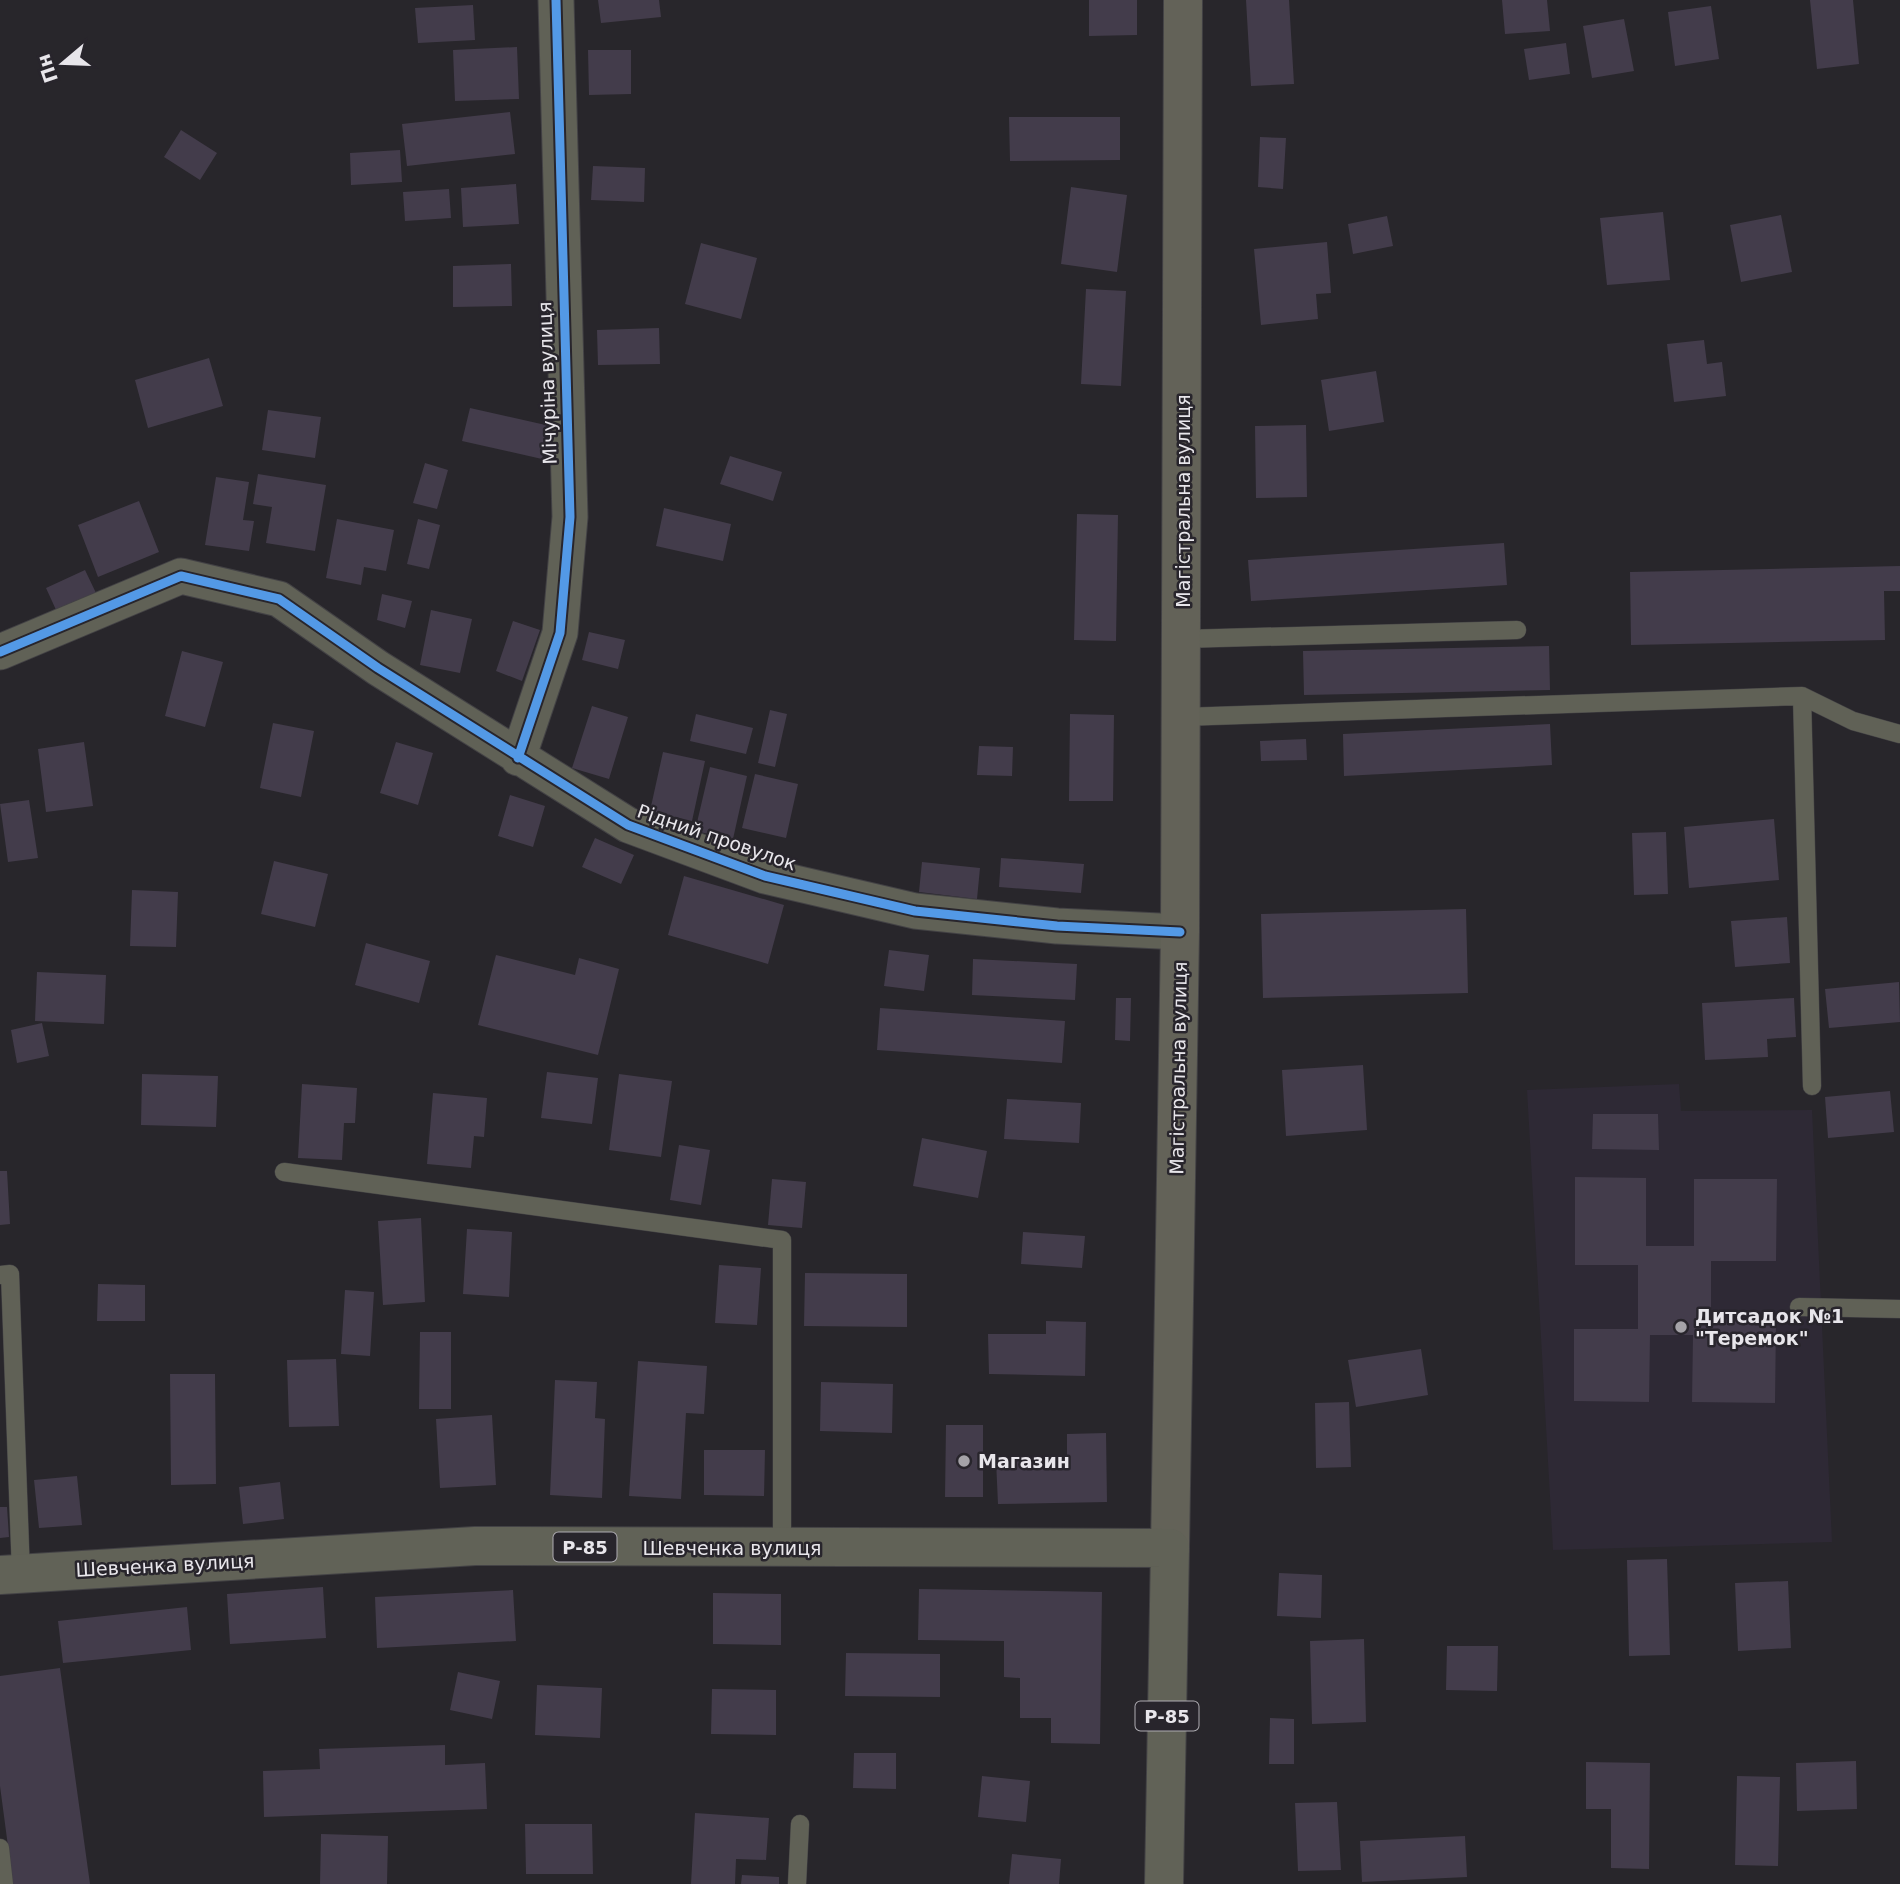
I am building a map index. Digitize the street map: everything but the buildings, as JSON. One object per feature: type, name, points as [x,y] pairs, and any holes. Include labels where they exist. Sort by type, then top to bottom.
[{"type":"main road","name":"Магістральна вулиця","points":[[1164,1884],[1180,932],[1183,0]]},
{"type":"main road","name":"Шевченка вулиця","points":[[10,1574],[475,1546],[1170,1548]]},
{"type":"street","name":"Мічуріна вулиця","points":[[518,758],[559,633],[570,517],[556,0]]},
{"type":"street","name":"Рідний провулок","points":[[0,652],[181,576],[279,599],[378,668],[628,825],[765,876],[915,911],[1057,926],[1180,932]]},
{"type":"lane","points":[[1182,639],[1517,630]]},
{"type":"lane","points":[[1802,696],[1812,1086]]},
{"type":"lane","points":[[1182,717],[1802,696],[1853,720],[1900,734]]},
{"type":"lane","points":[[284,1172],[782,1240],[782,1548]]},
{"type":"lane","points":[[0,1275],[10,1274],[10,1574]]},
{"type":"lane","points":[[1799,1307],[1900,1309]]},
{"type":"lane","points":[[797,1884],[800,1824]]},
{"type":"lane","points":[[0,1848],[4,1884]]},
{"type":"shaded area","name":"Дитсадок №1 \"Теремок\"","points":[[1679,1084],[1681,1111],[1812,1110],[1832,1542],[1553,1550],[1527,1090]]},
{"type":"cycle path","points":[[518,758],[560,633],[570,517],[556,0]]},
{"type":"cycle path","points":[[0,652],[181,576],[279,599],[378,668],[628,825],[765,876],[915,911],[1057,926],[1180,932]]},
{"type":"place","name":"Дитсадок №1 \"Теремок\"","points":[[1681,1327]]},
{"type":"place","name":"Магазин","points":[[964,1461]]}]
